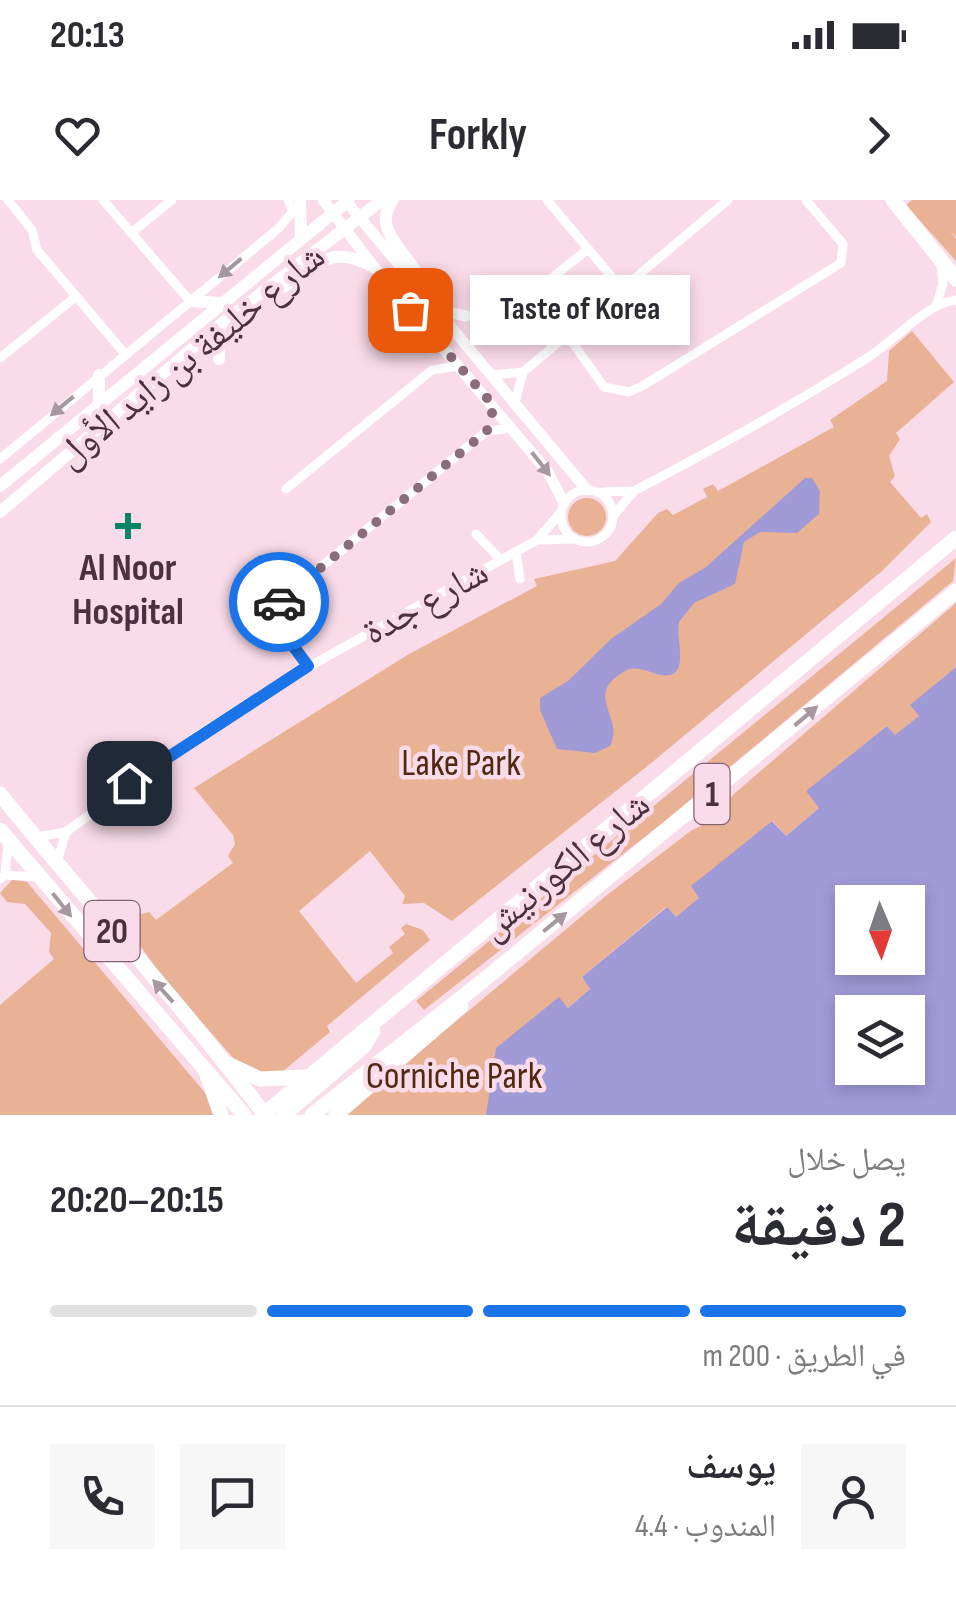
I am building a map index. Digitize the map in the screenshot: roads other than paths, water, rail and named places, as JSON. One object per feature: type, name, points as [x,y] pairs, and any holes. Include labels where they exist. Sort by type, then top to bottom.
[{"type":"main road","points":[[300,200],[302,237]]},
{"type":"main road","name":"شارع خليفة بن زايد الأول","points":[[0,512],[220,326],[382,200]]},
{"type":"main road","points":[[393,200],[386,212],[387,228],[420,277],[424,293]]},
{"type":"main road","points":[[893,200],[956,278]]},
{"type":"main road","name":"شارع خليفة بن زايد الأول","points":[[0,486],[347,201]]},
{"type":"main road","points":[[259,295],[288,285],[330,256],[348,256],[374,267]]},
{"type":"main road","points":[[190,302],[222,302]]},
{"type":"main road","points":[[219,358],[220,326]]},
{"type":"main road","points":[[99,375],[99,403]]},
{"type":"main road","name":"شارع الكورنيش","points":[[264,1115],[956,538]]},
{"type":"main road","name":"شارع الكورنيش","points":[[312,1115],[479,984],[956,591]]},
{"type":"main road","name":"20","points":[[0,794],[228,1064],[264,1115]]},
{"type":"main road","name":"20","points":[[4,835],[244,1115]]},
{"type":"main road","name":"شارع الكورنيش","points":[[336,1115],[432,1035],[479,984]]},
{"type":"main road","points":[[284,1115],[364,1046],[376,1023]]},
{"type":"main road","points":[[228,1064],[272,1081],[295,1080],[317,1071]]},
{"type":"main road","points":[[207,1075],[221,1115]]},
{"type":"street","points":[[8,200],[32,230],[37,250],[125,354]]},
{"type":"street","points":[[103,200],[190,302]]},
{"type":"street","points":[[131,233],[172,200]]},
{"type":"street","points":[[0,459],[287,220],[293,211],[288,200]]},
{"type":"street","points":[[324,200],[374,267],[558,487],[563,528],[574,539],[588,542],[602,538],[611,528],[614,515],[634,491],[811,394],[879,350],[936,306],[956,300]]},
{"type":"street","points":[[547,200],[622,288]]},
{"type":"street","points":[[493,375],[523,372],[728,200]]},
{"type":"street","points":[[568,336],[604,387],[620,392],[644,385],[840,262],[843,244],[806,200]]},
{"type":"street","points":[[347,201],[592,491],[609,501],[614,515]]},
{"type":"street","points":[[480,335],[588,249]]},
{"type":"street","points":[[936,306],[943,284],[940,260]]},
{"type":"street","points":[[0,358],[74,298]]},
{"type":"street","points":[[438,310],[466,316]]},
{"type":"street","points":[[432,370],[440,346]]},
{"type":"street","points":[[286,489],[432,370],[458,366]]},
{"type":"street","points":[[515,402],[523,372]]},
{"type":"street","points":[[487,431],[494,406]]},
{"type":"street","points":[[308,666],[277,624],[275,610],[280,600],[487,431],[512,428]]},
{"type":"street","points":[[562,508],[574,494],[634,491]]},
{"type":"street","name":"شارع جدة","points":[[34,837],[66,832],[184,745],[308,666],[537,540],[562,508]]},
{"type":"street","points":[[476,534],[500,559]]},
{"type":"street","name":"شارع جدة","points":[[537,540],[574,539]]},
{"type":"street","points":[[516,551],[520,579]]},
{"type":"street","points":[[57,864],[66,832]]},
{"type":"street","points":[[4,835],[2,877],[40,878]]},
{"type":"place","name":"Taste of Korea","points":[[410,310]]},
{"type":"place","name":"Al Noor Hospital","points":[[128,526]]},
{"type":"park label","name":"Lake Park","points":[[461,762]]},
{"type":"park label","name":"Corniche Park","points":[[454,1075]]}]
